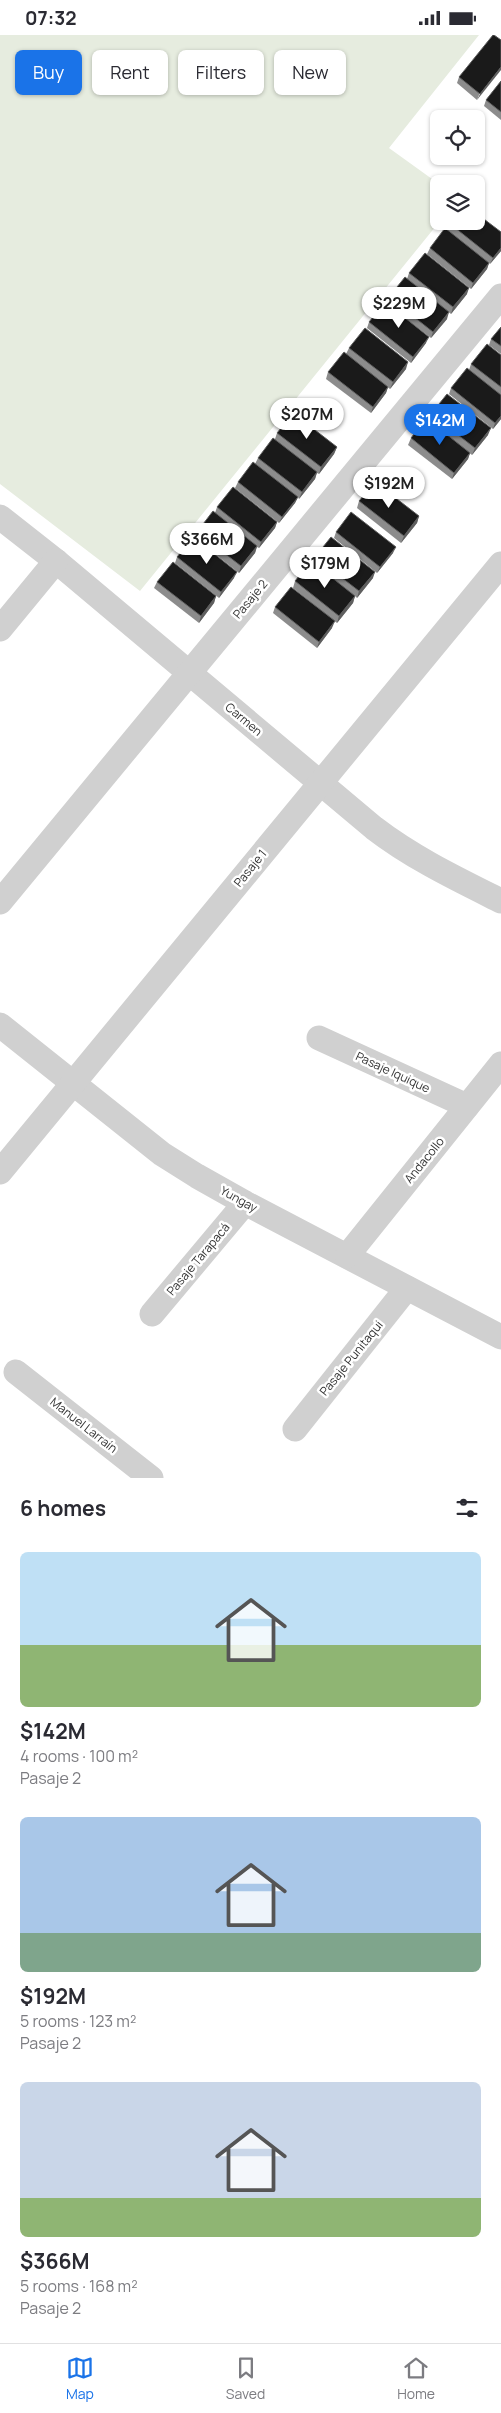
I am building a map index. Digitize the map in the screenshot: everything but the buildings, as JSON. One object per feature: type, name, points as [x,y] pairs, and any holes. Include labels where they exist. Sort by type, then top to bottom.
[{"type":"street","name":"Pasaje 2","points":[[0,902],[501,296]]},
{"type":"street","name":"Carmen","points":[[0,517],[56,561],[320,783],[401,848],[501,901]]},
{"type":"street","points":[[0,629],[56,561]]},
{"type":"street","name":"Pasaje 1","points":[[0,1172],[501,563]]},
{"type":"street","name":"Yungay","points":[[0,1025],[162,1153],[245,1203],[501,1337]]},
{"type":"street","name":"Pasaje Iquique","points":[[319,1038],[467,1106]]},
{"type":"street","name":"Andacollo","points":[[347,1256],[501,1064]]},
{"type":"street","name":"Pasaje Tarapacá","points":[[152,1313],[245,1203]]},
{"type":"street","name":"Pasaje Punitaqui","points":[[295,1429],[407,1288]]},
{"type":"street","name":"Manuel Larraín","points":[[16,1372],[151,1478]]},
{"type":"shaded area","points":[[0,35],[479,35],[389,148],[430,178],[430,230],[433,230],[140,591],[0,484]]}]
